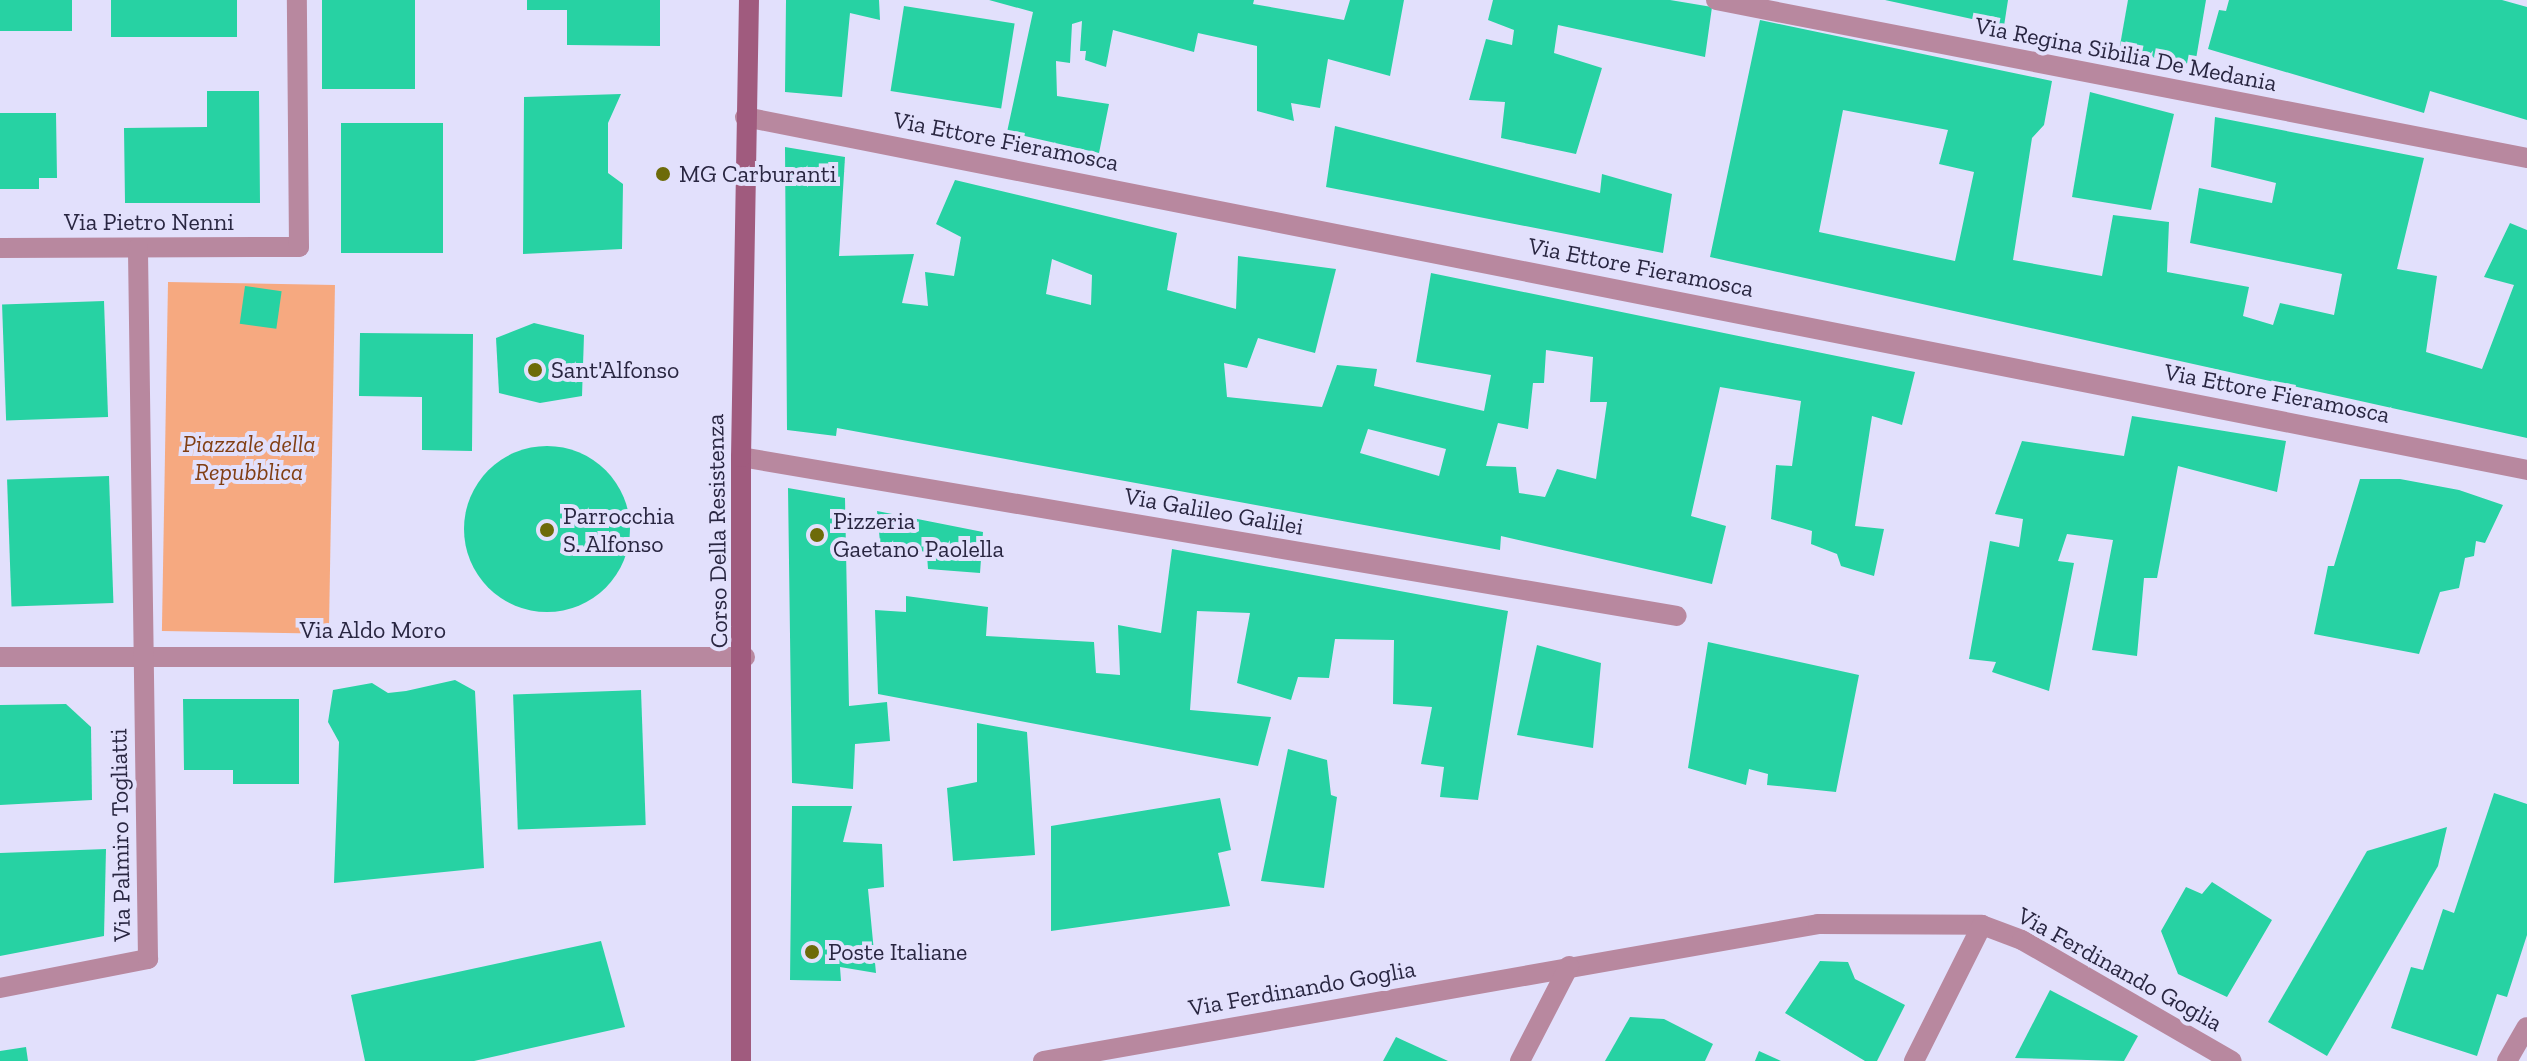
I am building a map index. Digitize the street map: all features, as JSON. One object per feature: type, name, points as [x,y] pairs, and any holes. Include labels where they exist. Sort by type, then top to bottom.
[{"type":"main road","name":"Corso Della Resistenza","points":[[741,1061],[745,657],[741,457],[749,0]]},
{"type":"street","name":"Via Pietro Nenni","points":[[0,248],[299,247],[297,0]]},
{"type":"street","name":"Via Regina Sibilia De Medania","points":[[1716,0],[2527,158]]},
{"type":"street","name":"Via Ettore Fieramosca","points":[[745,117],[2527,470]]},
{"type":"street","points":[[138,248],[142,655]]},
{"type":"street","name":"Via Galileo Galilei","points":[[741,457],[1677,616]]},
{"type":"street","name":"Via Palmiro Togliatti","points":[[0,988],[148,959],[142,655]]},
{"type":"street","name":"Via Aldo Moro","points":[[0,657],[745,657]]},
{"type":"street","name":"Via Ferdinando Goglia","points":[[1043,1061],[1818,924],[1982,925],[2022,940],[2232,1061]]},
{"type":"street","name":"Via Ferdinando Goglia","points":[[1914,1061],[1982,925]]},
{"type":"street","points":[[1520,1061],[1569,966]]},
{"type":"street","points":[[2507,1061],[2527,1027]]},
{"type":"green space","name":"Piazzale della Repubblica","points":[[168,282],[335,285],[329,634],[162,631]]},
{"type":"building","points":[[0,0],[72,0],[72,31],[0,31]]},
{"type":"building","points":[[111,0],[237,0],[237,37],[111,37]]},
{"type":"building","points":[[322,0],[415,0],[415,89],[322,89]]},
{"type":"building","points":[[527,0],[660,0],[660,46],[567,45],[567,10],[527,10]]},
{"type":"building","points":[[786,0],[879,0],[880,20],[850,13],[842,97],[785,92]]},
{"type":"building","points":[[989,0],[1254,0],[1253,4],[1344,20],[1350,0],[1404,0],[1390,76],[1328,59],[1320,108],[1291,103],[1294,121],[1257,111],[1257,46],[1198,33],[1194,52],[1113,30],[1106,67],[1085,60],[1086,51],[1080,51],[1082,21],[1072,24],[1070,63],[1056,61],[1057,96],[1109,104],[1099,153],[1007,132],[1033,12]]},
{"type":"building","points":[[1493,0],[1670,0],[1712,7],[1705,57],[1558,25],[1554,53],[1602,68],[1576,154],[1501,138],[1505,102],[1469,100],[1486,39],[1512,45],[1514,30],[1488,20]]},
{"type":"building","points":[[1885,0],[2008,0],[2004,26]]},
{"type":"building","points":[[2128,0],[2206,0],[2195,65],[2119,51]]},
{"type":"building","points":[[2229,0],[2502,0],[2527,7],[2527,120],[2430,91],[2424,113],[2208,49],[2219,10],[2226,11]]},
{"type":"building","points":[[904,6],[1015,24],[1001,108],[891,91]]},
{"type":"building","points":[[1760,20],[2052,81],[2044,125],[2032,138],[2013,260],[2102,276],[2113,215],[2169,222],[2167,272],[2249,287],[2243,316],[2273,325],[2280,303],[2334,315],[2342,274],[2190,243],[2199,188],[2272,203],[2276,183],[2211,167],[2215,117],[2424,158],[2397,269],[2437,276],[2426,352],[2482,369],[2514,285],[2484,277],[2510,223],[2527,230],[2527,438],[1710,257]],"holes":[[[1843,110],[1948,130],[1939,164],[1974,172],[1955,261],[1819,232]]]},
{"type":"building","points":[[207,91],[259,91],[260,203],[125,203],[124,128],[207,127]]},
{"type":"building","points":[[2090,92],[2174,114],[2151,210],[2072,197]]},
{"type":"building","points":[[621,94],[608,123],[608,173],[623,184],[622,249],[523,254],[524,97]]},
{"type":"building","points":[[0,113],[56,113],[57,178],[39,178],[39,189],[0,189]]},
{"type":"building","points":[[341,123],[443,123],[443,253],[341,253]]},
{"type":"building","points":[[1335,126],[1600,193],[1602,174],[1672,194],[1663,253],[1326,187]]},
{"type":"building","points":[[785,147],[845,157],[839,256],[914,254],[902,303],[928,306],[925,272],[954,276],[961,237],[936,224],[955,180],[1177,233],[1167,290],[1236,309],[1238,256],[1336,269],[1315,353],[1258,338],[1247,368],[1224,363],[1227,397],[1322,407],[1337,365],[1377,369],[1374,386],[1484,411],[1491,375],[1416,362],[1431,273],[1915,372],[1902,425],[1872,416],[1855,526],[1884,529],[1874,576],[1841,566],[1837,554],[1811,544],[1812,531],[1771,519],[1776,465],[1792,466],[1801,401],[1720,387],[1691,516],[1726,526],[1712,584],[1501,536],[1500,550],[837,428],[836,436],[787,430]],"holes":[[[1052,259],[1092,275],[1091,305],[1046,294]],[[1546,350],[1593,357],[1590,402],[1607,402],[1596,479],[1557,469],[1545,497],[1519,493],[1516,467],[1486,466],[1498,423],[1528,429],[1533,383],[1544,383]],[[1368,429],[1446,449],[1439,476],[1360,453]]]},
{"type":"building","points":[[245,286],[282,291],[276,329],[240,324]]},
{"type":"building","points":[[104,301],[108,417],[6,420],[2,305]]},
{"type":"building","points":[[534,323],[584,335],[582,396],[540,403],[499,393],[496,338]]},
{"type":"building","points":[[360,333],[473,334],[472,451],[422,450],[422,397],[359,396]]},
{"type":"building","points":[[2132,416],[2286,441],[2277,492],[2178,466],[2157,578],[2144,578],[2137,656],[2092,650],[2113,540],[2067,534],[2058,561],[2074,563],[2049,691],[1992,672],[1996,662],[1969,659],[1990,541],[2019,547],[2023,519],[1995,514],[2022,441],[2124,456]]},
{"type":"building","name":"Parrocchia S. Alfonso","points":[[547,446],[579,452],[606,470],[624,497],[630,529],[624,561],[606,588],[579,606],[547,612],[515,606],[488,588],[470,561],[464,529],[470,497],[488,470],[515,452]]},
{"type":"building","points":[[109,476],[113,603],[11,606],[7,480]]},
{"type":"building","points":[[2360,479],[2400,479],[2459,490],[2503,505],[2485,543],[2476,541],[2474,556],[2465,558],[2459,588],[2440,592],[2419,654],[2314,634],[2328,566],[2334,566]]},
{"type":"building","points":[[788,488],[845,498],[849,706],[887,702],[890,741],[855,744],[853,789],[792,783]]},
{"type":"building","points":[[877,511],[983,532],[980,573],[928,569],[927,555],[880,542]]},
{"type":"building","points":[[1172,549],[1508,611],[1478,800],[1440,797],[1444,767],[1421,764],[1432,707],[1393,704],[1394,640],[1335,639],[1329,678],[1298,677],[1291,700],[1237,683],[1250,613],[1197,611],[1190,710],[1271,717],[1258,766],[878,694],[875,610],[906,612],[906,596],[988,607],[986,636],[1094,642],[1096,673],[1120,675],[1118,625],[1161,633]]},
{"type":"building","points":[[1708,642],[1859,675],[1836,792],[1767,785],[1768,774],[1749,769],[1746,785],[1688,768]]},
{"type":"building","points":[[1537,645],[1601,663],[1593,748],[1517,735]]},
{"type":"building","points":[[455,680],[475,691],[484,868],[334,883],[339,742],[328,722],[333,690],[372,683],[388,693]]},
{"type":"building","points":[[641,690],[646,825],[518,829],[513,694]]},
{"type":"building","points":[[183,699],[299,699],[299,784],[233,784],[233,770],[184,770]]},
{"type":"building","points":[[66,704],[91,727],[92,800],[0,805],[0,705]]},
{"type":"building","points":[[977,723],[1027,732],[1035,855],[953,861],[947,788],[977,782]]},
{"type":"building","points":[[1288,749],[1327,760],[1331,795],[1337,797],[1324,888],[1261,881]]},
{"type":"building","points":[[2494,793],[2527,804],[2527,935],[2507,997],[2497,994],[2477,1056],[2391,1028],[2411,967],[2423,970],[2443,909],[2454,913]]},
{"type":"building","points":[[1220,798],[1231,850],[1218,853],[1230,906],[1051,931],[1051,826]]},
{"type":"building","points":[[792,806],[852,806],[843,842],[882,844],[884,887],[868,889],[876,973],[840,967],[841,981],[790,980]]},
{"type":"building","points":[[2447,827],[2438,866],[2327,1056],[2268,1022],[2367,851]]},
{"type":"building","points":[[106,849],[104,936],[0,956],[0,853]]},
{"type":"building","points":[[2212,882],[2272,920],[2227,997],[2178,974],[2161,931],[2186,887],[2202,894]]},
{"type":"building","points":[[601,941],[625,1027],[474,1061],[365,1061],[351,995]]},
{"type":"building","points":[[1820,961],[1848,962],[1855,979],[1905,1005],[1877,1061],[1865,1061],[1785,1013]]},
{"type":"building","points":[[2050,990],[2138,1036],[2124,1061],[2015,1058]]},
{"type":"building","points":[[1630,1017],[1664,1019],[1713,1044],[1705,1061],[1605,1061]]},
{"type":"building","points":[[1396,1037],[1448,1061],[1383,1061]]},
{"type":"building","points":[[26,1047],[28,1061],[0,1061],[0,1051]]},
{"type":"building","points":[[1759,1051],[1781,1061],[1755,1061]]},
{"type":"place","name":"MG Carburanti","points":[[663,174]]},
{"type":"place","name":"Sant'Alfonso","points":[[535,370]]},
{"type":"place","name":"Parrocchia S. Alfonso","points":[[547,530]]},
{"type":"place","name":"Pizzeria Gaetano Paolella","points":[[817,535]]},
{"type":"place","name":"Poste Italiane","points":[[812,952]]}]
